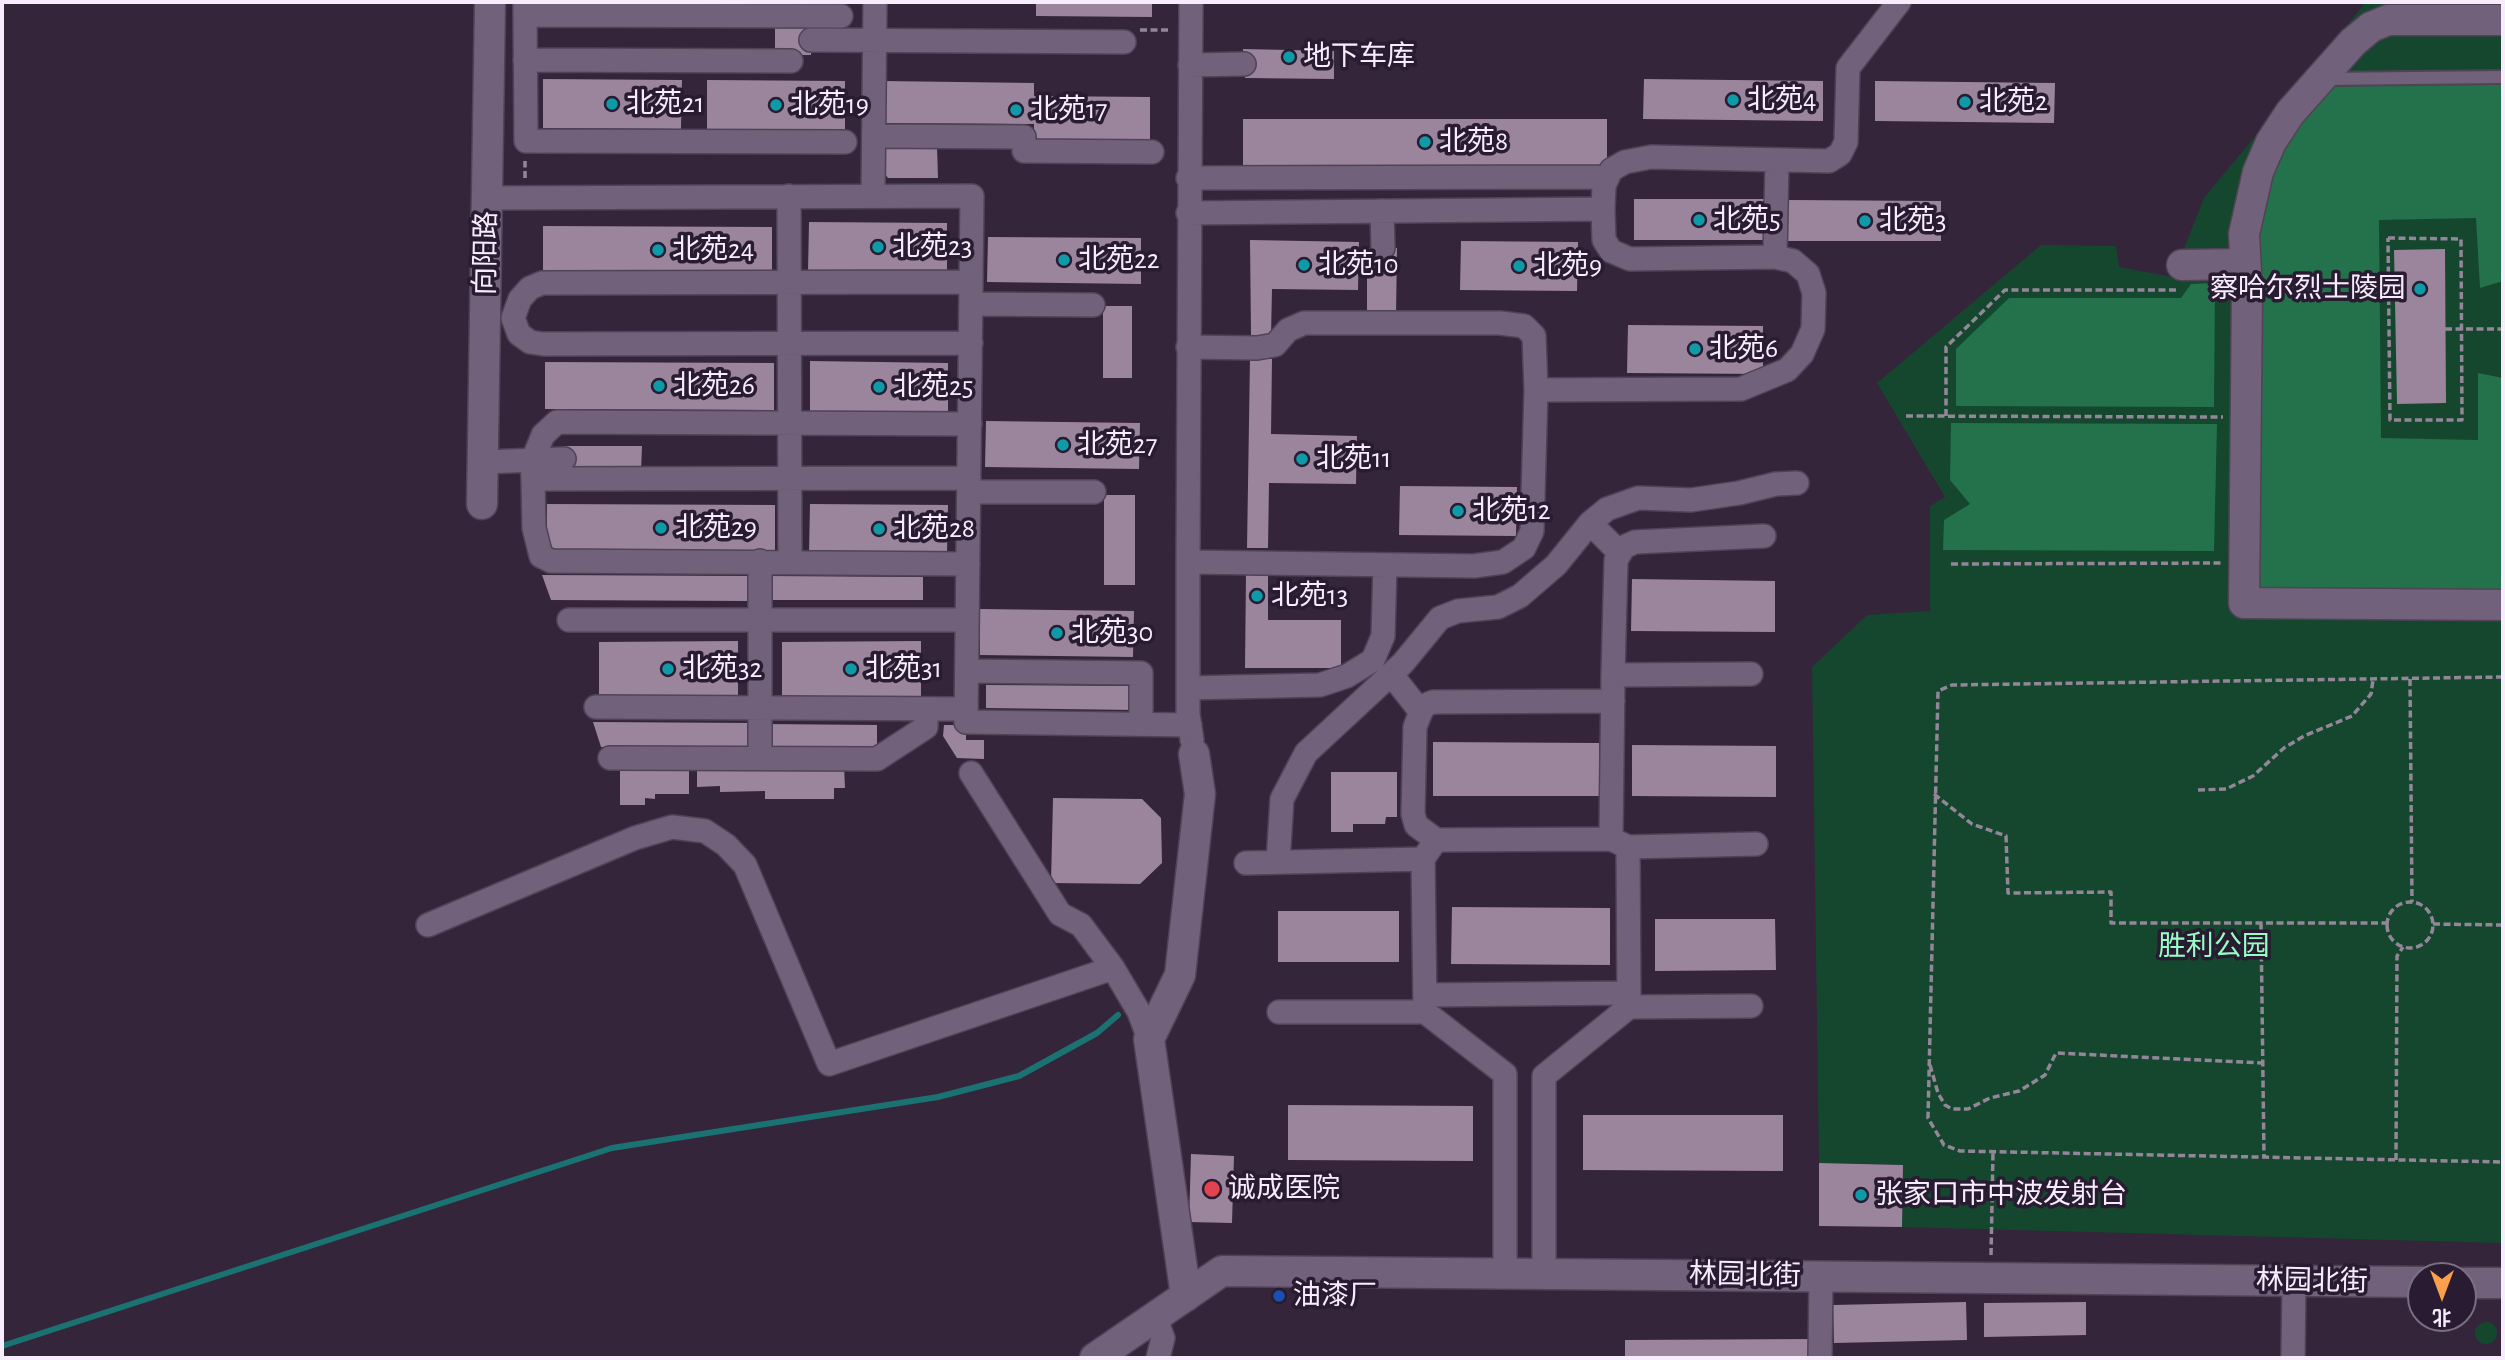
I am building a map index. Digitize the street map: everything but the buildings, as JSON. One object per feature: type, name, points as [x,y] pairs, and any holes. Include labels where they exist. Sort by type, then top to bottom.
[{"type":"street","name":"向阳路","points":[[482,503],[483,462],[499,318],[487,198],[490,2]]},
{"type":"street","points":[[873,195],[875,2]]},
{"type":"street","points":[[1149,1039],[1180,975],[1199,794],[1188,688],[1188,178],[1191,2]]},
{"type":"street","points":[[1536,390],[1741,389],[1764,382],[1787,370],[1802,354],[1813,329],[1814,293],[1808,274],[1793,261],[1776,257],[1630,259],[1611,251],[1604,240],[1603,209],[1608,177],[1611,170],[1625,162],[1651,157],[1829,161],[1840,154],[1846,142],[1848,68],[1899,2]]},
{"type":"street","points":[[841,16],[694,9],[525,8],[526,141],[845,142]]},
{"type":"street","points":[[2503,20],[2388,20],[2371,27],[2353,42],[2290,113],[2258,172],[2244,234],[2247,291],[2244,603],[2503,605]]},
{"type":"street","points":[[811,40],[1124,42]]},
{"type":"street","points":[[525,60],[791,61]]},
{"type":"street","points":[[1190,65],[1244,64]]},
{"type":"street","points":[[874,136],[1024,137],[1024,150],[1152,152]]},
{"type":"street","points":[[1776,257],[1777,160]]},
{"type":"street","points":[[1188,178],[1608,177]]},
{"type":"street","points":[[789,196],[790,561]]},
{"type":"street","points":[[487,198],[972,196],[966,722],[1141,724],[1192,740]]},
{"type":"street","points":[[1188,213],[1603,209]]},
{"type":"street","points":[[1382,211],[1383,248]]},
{"type":"street","points":[[2182,265],[2244,264]]},
{"type":"street","points":[[971,343],[543,344],[530,342],[499,318],[530,288],[542,283],[789,281],[971,293],[1093,305]]},
{"type":"street","points":[[1188,348],[1257,348],[1275,345],[1288,330],[1304,323],[1500,323],[1524,326],[1534,336],[1536,390],[1532,531],[1524,548],[1503,562],[1474,566],[1188,562]]},
{"type":"street","points":[[968,564],[551,561],[541,556],[536,537],[533,470],[543,435],[557,422],[970,424]]},
{"type":"street","points":[[533,470],[564,459]]},
{"type":"street","points":[[483,462],[533,470],[1094,492]]},
{"type":"street","points":[[1278,862],[1282,799],[1306,753],[1391,674],[1440,618],[1458,611],[1498,607],[1520,596],[1556,565],[1590,523],[1607,509],[1638,498],[1691,500],[1739,494],[1776,484],[1797,483]]},
{"type":"street","points":[[1590,523],[1620,553]]},
{"type":"street","points":[[1629,1000],[1613,701],[1616,560],[1620,553],[1635,542],[1764,536]]},
{"type":"street","points":[[760,561],[760,758]]},
{"type":"street","points":[[1188,688],[1320,685],[1347,676],[1373,660],[1383,636],[1385,565]]},
{"type":"street","points":[[569,620],[967,620]]},
{"type":"street","points":[[967,671],[1141,673],[1141,724]]},
{"type":"street","points":[[1391,674],[1421,712]]},
{"type":"street","points":[[1613,675],[1751,674]]},
{"type":"street","points":[[1613,701],[1433,702],[1421,712],[1415,727],[1413,814],[1416,825],[1436,840],[1756,844]]},
{"type":"street","points":[[596,707],[966,709]]},
{"type":"street","points":[[610,758],[877,759],[926,727],[926,709]]},
{"type":"street","points":[[971,773],[1060,914],[1081,925],[1113,968],[1139,1012],[1149,1039],[1186,1296]]},
{"type":"street","points":[[428,925],[635,838],[672,827],[705,831],[726,845],[745,864],[829,1064],[1113,968]]},
{"type":"street","points":[[1436,840],[1423,859],[1425,1003],[1505,1074],[1505,1273]]},
{"type":"street","points":[[1246,863],[1423,859]]},
{"type":"street","points":[[1544,1273],[1544,1076],[1629,1000]]},
{"type":"street","points":[[1279,1012],[1425,1003],[1629,1000],[1751,1006]]},
{"type":"street","name":"林园北街","points":[[1095,1358],[1222,1271],[2407,1282]]},
{"type":"street","points":[[1820,1358],[1821,1276]]},
{"type":"street","points":[[2293,1358],[2294,1281]]},
{"type":"street","points":[[2477,1283],[2503,1283]]},
{"type":"street","points":[[1155,1317],[1163,1338],[1158,1358]]},
{"type":"lane","points":[[2320,79],[2503,77]]},
{"type":"path","points":[[1124,42],[1125,30],[1191,30]]},
{"type":"path","points":[[524,197],[526,141]]},
{"type":"path","points":[[2388,238],[2461,239],[2462,329],[2462,420],[2390,420],[2388,238]]},
{"type":"path","points":[[1946,416],[1947,347],[2005,290],[2181,290],[2182,265]]},
{"type":"path","points":[[2445,329],[2503,329]]},
{"type":"path","points":[[1906,416],[2246,417]]},
{"type":"path","points":[[1951,564],[2244,563]]},
{"type":"path","points":[[2503,677],[1944,687],[1936,698],[1928,1118],[1937,1137],[1952,1150],[2503,1163]]},
{"type":"path","points":[[2197,790],[2226,789],[2253,776],[2284,748],[2304,736],[2352,716],[2371,694],[2373,679]]},
{"type":"path","points":[[2410,679],[2412,902]]},
{"type":"path","points":[[1934,794],[1972,824],[2006,836],[2008,893],[2111,892],[2111,923],[2386,923]]},
{"type":"path","points":[[2412,902],[2428,910],[2433,924],[2424,943],[2410,948],[2403,947],[2391,938],[2386,923],[2393,908],[2400,903],[2412,902]]},
{"type":"path","points":[[2261,923],[2264,1158]]},
{"type":"path","points":[[2433,924],[2503,925]]},
{"type":"path","points":[[2396,1160],[2397,956],[2403,947]]},
{"type":"path","points":[[1929,1059],[1938,1093],[1945,1105],[1952,1109],[1968,1109],[1990,1098],[2020,1091],[2045,1075],[2056,1053],[2263,1063]]},
{"type":"path","points":[[1991,1278],[1993,1152]]},
{"type":"green space","name":"胜利公园","points":[[2366,2],[2503,2],[2503,1243],[1902,1227],[1903,1165],[1819,1163],[1812,667],[1867,615],[1930,611],[1930,506],[1945,497],[1877,383],[2041,245],[2116,246],[2119,267],[2173,277],[2204,198]]},
{"type":"green space","points":[[2503,82],[2503,281],[2480,288],[2476,218],[2379,220],[2381,438],[2478,440],[2478,373],[2503,378],[2503,596],[2252,596],[2252,223],[2291,125],[2325,85]]},
{"type":"green space","points":[[2215,283],[2214,407],[1956,406],[1956,349],[2009,298],[2181,298],[2191,284]]},
{"type":"green space","points":[[1951,423],[2217,424],[2214,551],[1943,550],[1944,520],[1970,504],[1950,480]]},
{"type":"green space","points":[[2486,1322],[2494,1325],[2494,1341],[2486,1344],[2478,1341],[2475,1333],[2478,1325]]},
{"type":"waterway","points":[[2,1346],[612,1148],[938,1097],[1019,1076],[1097,1033],[1118,1015]]},
{"type":"place","name":"地下车库","points":[[1289,57]]},
{"type":"place","name":"北苑4","points":[[1733,100]]},
{"type":"place","name":"北苑2","points":[[1965,102]]},
{"type":"place","name":"北苑21","points":[[612,104]]},
{"type":"place","name":"北苑19","points":[[776,105]]},
{"type":"place","name":"北苑17","points":[[1016,110]]},
{"type":"place","name":"北苑8","points":[[1425,142]]},
{"type":"place","name":"北苑5","points":[[1699,220]]},
{"type":"place","name":"北苑3","points":[[1865,221]]},
{"type":"place","name":"北苑23","points":[[878,247]]},
{"type":"place","name":"北苑24","points":[[658,250]]},
{"type":"place","name":"北苑22","points":[[1064,260]]},
{"type":"place","name":"北苑10","points":[[1304,265]]},
{"type":"place","name":"北苑9","points":[[1519,266]]},
{"type":"place","name":"察哈尔烈士陵园","points":[[2420,289]]},
{"type":"place","name":"北苑6","points":[[1695,349]]},
{"type":"place","name":"北苑26","points":[[659,386]]},
{"type":"place","name":"北苑25","points":[[879,387]]},
{"type":"place","name":"北苑27","points":[[1063,445]]},
{"type":"place","name":"北苑11","points":[[1302,459]]},
{"type":"place","name":"北苑12","points":[[1458,511]]},
{"type":"place","name":"北苑29","points":[[661,528]]},
{"type":"place","name":"北苑28","points":[[879,529]]},
{"type":"place","name":"北苑13","points":[[1257,596]]},
{"type":"place","name":"北苑30","points":[[1057,633]]},
{"type":"place","name":"北苑32","points":[[668,669]]},
{"type":"place","name":"北苑31","points":[[851,669]]},
{"type":"place","name":"诚成医院","points":[[1212,1189]]},
{"type":"place","name":"张家口市中波发射台","points":[[1861,1195]]},
{"type":"place","name":"油漆厂","points":[[1279,1296]]}]
